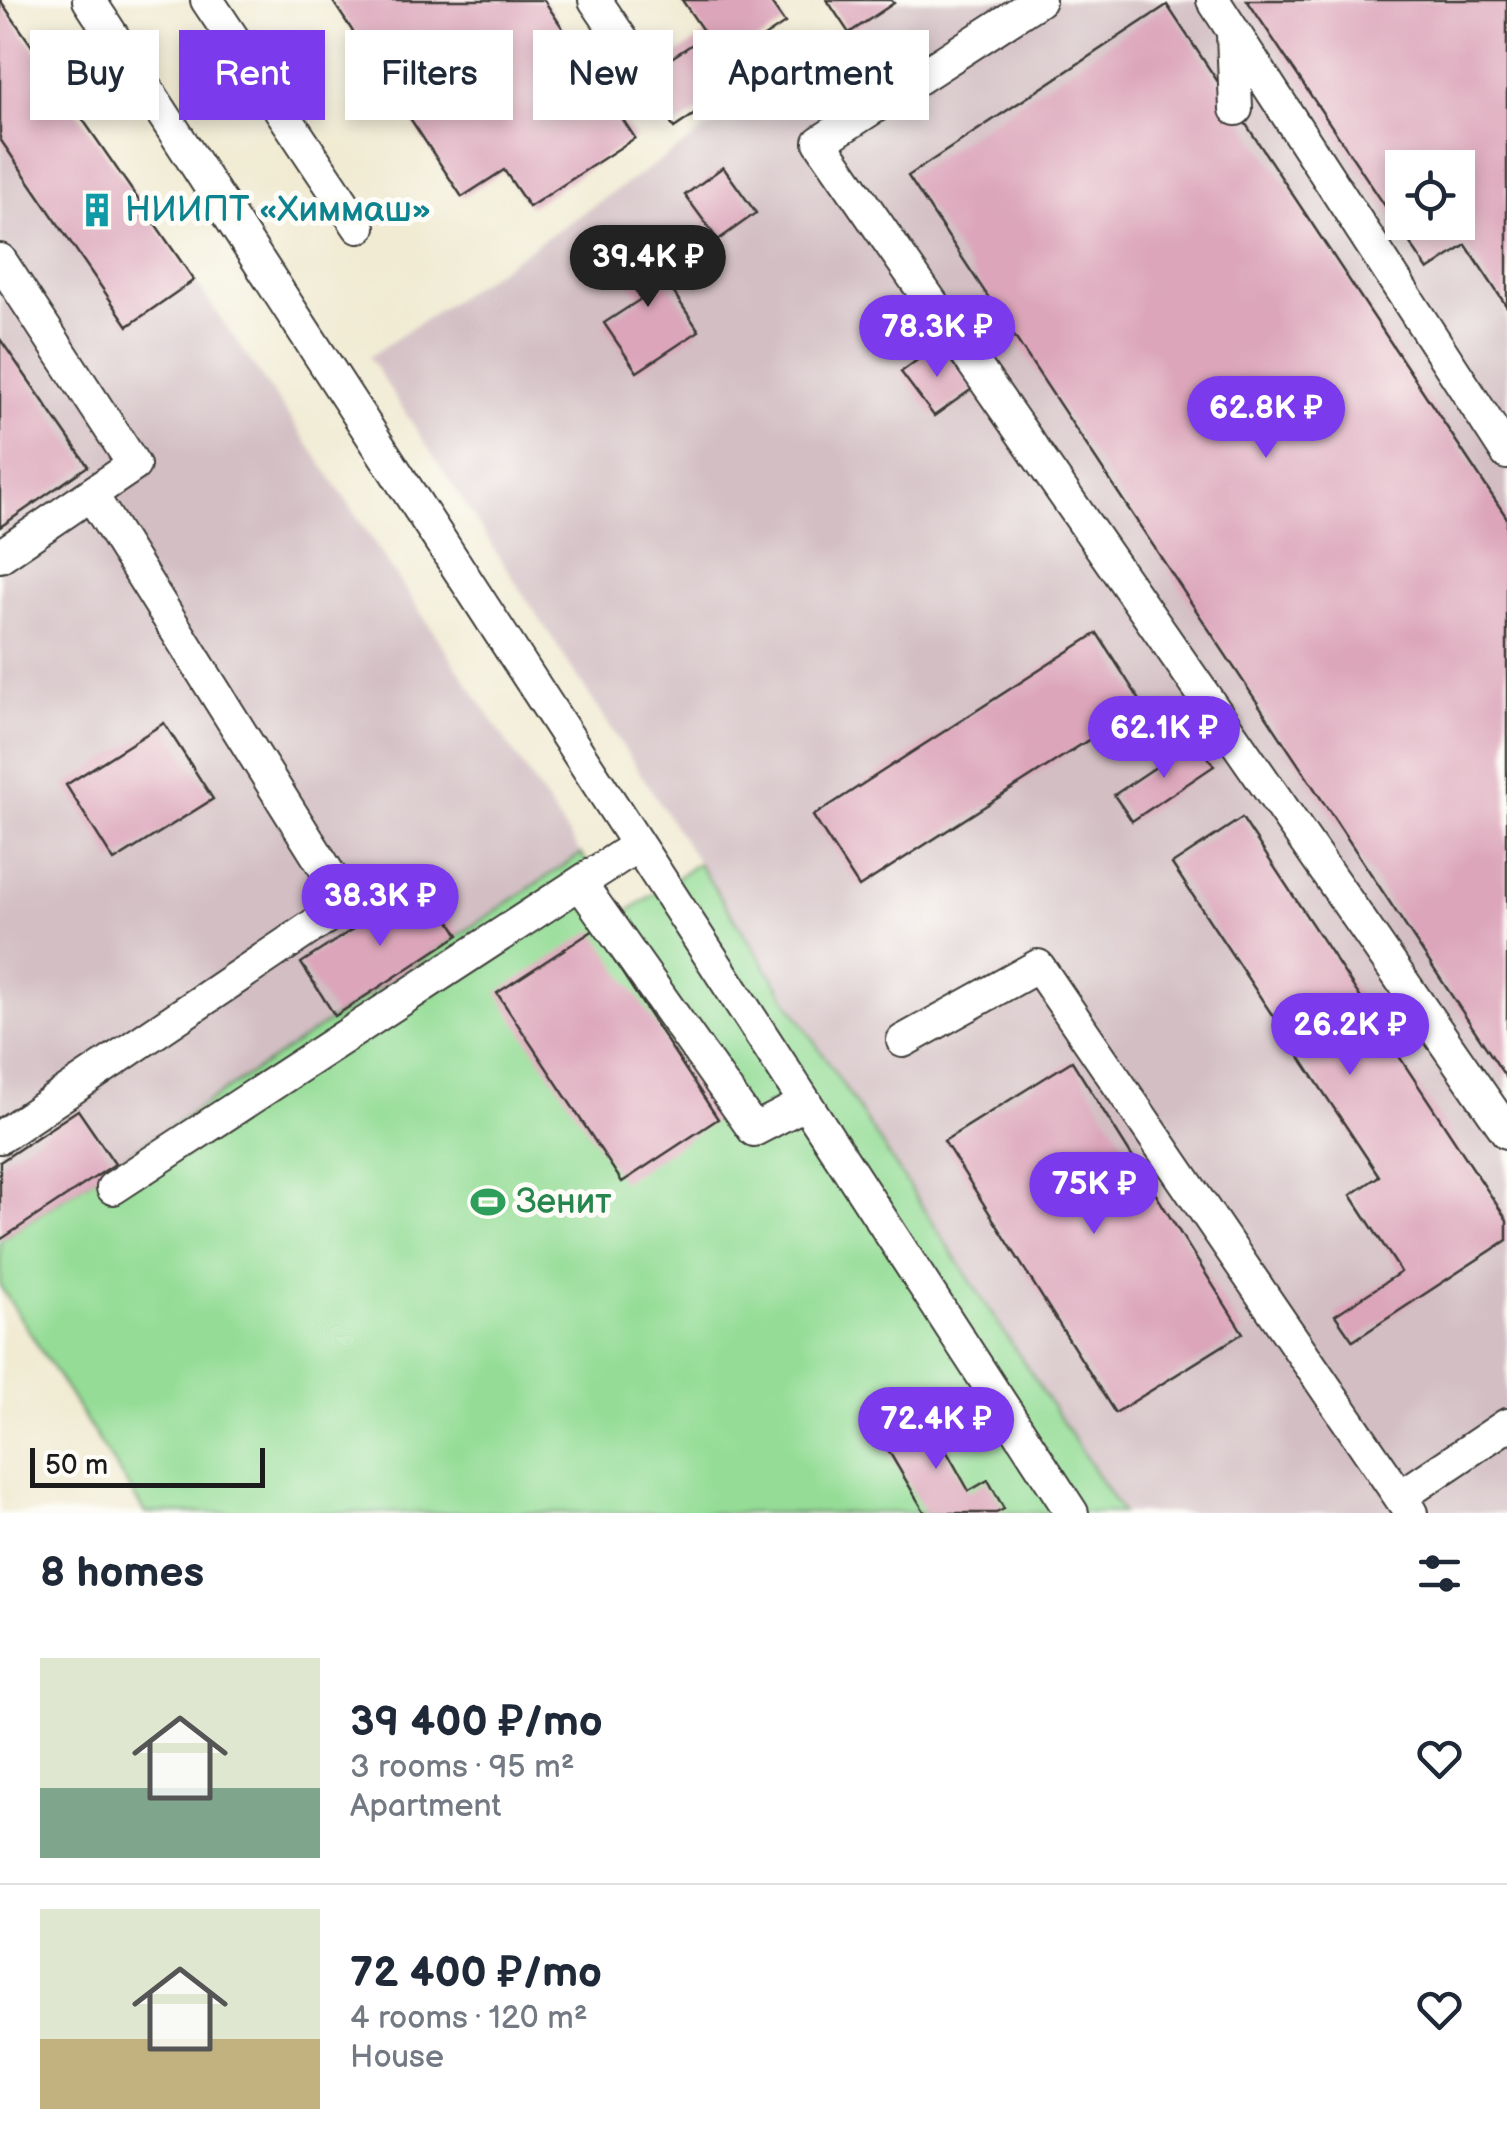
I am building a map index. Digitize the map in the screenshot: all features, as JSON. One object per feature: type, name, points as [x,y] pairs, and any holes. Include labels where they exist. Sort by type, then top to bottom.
[{"type":"lane","points":[[89,0],[1072,1513]]},
{"type":"lane","points":[[207,0],[359,227]]},
{"type":"lane","points":[[595,0],[616,30]]},
{"type":"lane","points":[[1039,0],[820,142],[1507,1132]]},
{"type":"lane","points":[[1213,0],[1507,452]]},
{"type":"lane","points":[[1233,30],[1236,109]]},
{"type":"lane","points":[[0,260],[134,465],[0,556]]},
{"type":"lane","points":[[0,1136],[347,903],[92,494]]},
{"type":"lane","points":[[113,1188],[638,845]]},
{"type":"lane","points":[[580,883],[754,1130],[806,1103]]},
{"type":"lane","points":[[903,1041],[1038,966],[1406,1505],[1507,1425]]},
{"type":"shaded area","points":[[0,0],[30,43],[30,120],[83,120],[326,470],[581,854],[0,1240]]},
{"type":"shaded area","points":[[899,0],[1507,0],[1507,1513],[1122,1513],[369,357],[721,120],[929,120],[929,30],[854,30]]},
{"type":"green space","name":"Зенит","points":[[581,854],[624,914],[698,863],[1122,1513],[145,1513],[0,1286],[0,1240]]},
{"type":"building","name":"НИИПТ «Химмаш»","points":[[0,0],[30,43],[30,120],[83,120],[194,280],[128,326],[0,139]]},
{"type":"building","points":[[332,0],[544,0],[564,30],[533,30],[533,120],[623,120],[635,138],[529,207],[504,170],[462,197],[411,120],[513,120],[513,30],[352,30]]},
{"type":"building","points":[[682,0],[769,0],[785,23],[774,30],[703,30]]},
{"type":"building","points":[[827,0],[894,3],[854,30],[847,30]]},
{"type":"building","points":[[1247,0],[1507,0],[1507,307],[1466,245],[1428,270],[1408,240],[1475,240],[1475,150],[1385,150],[1385,206]]},
{"type":"building","points":[[1167,5],[1507,518],[1507,1079],[908,176]]},
{"type":"building","points":[[693,44],[693,115],[674,128],[668,120],[673,120],[673,57]]},
{"type":"building","points":[[723,167],[756,213],[718,240],[685,195]]},
{"type":"building","points":[[635,234],[699,331],[637,372],[604,323],[641,299],[610,251]]},
{"type":"building","points":[[0,339],[88,466],[0,527]]},
{"type":"building","points":[[939,344],[972,389],[934,416],[901,372]]},
{"type":"building","points":[[1097,633],[1143,705],[859,887],[813,816]]},
{"type":"building","points":[[164,723],[213,799],[114,861],[66,785]]},
{"type":"building","points":[[1196,740],[1214,766],[1132,821],[1114,795]]},
{"type":"building","points":[[1242,818],[1507,1220],[1507,1240],[1353,1341],[1335,1315],[1401,1272],[1351,1195],[1379,1176],[1172,864]]},
{"type":"building","points":[[425,882],[459,935],[335,1016],[301,963]]},
{"type":"building","points":[[594,930],[718,1119],[622,1182],[497,993]]},
{"type":"building","points":[[1072,1061],[1243,1333],[1115,1413],[944,1141]]},
{"type":"building","points":[[78,1110],[115,1164],[0,1240],[0,1162]]},
{"type":"building","points":[[925,1413],[969,1491],[988,1480],[1004,1509],[996,1513],[925,1513],[881,1438]]},
{"type":"place","name":"НИИПТ «Химмаш»","points":[[97,210]]},
{"type":"place","name":"Зенит","points":[[488,1202]]}]
